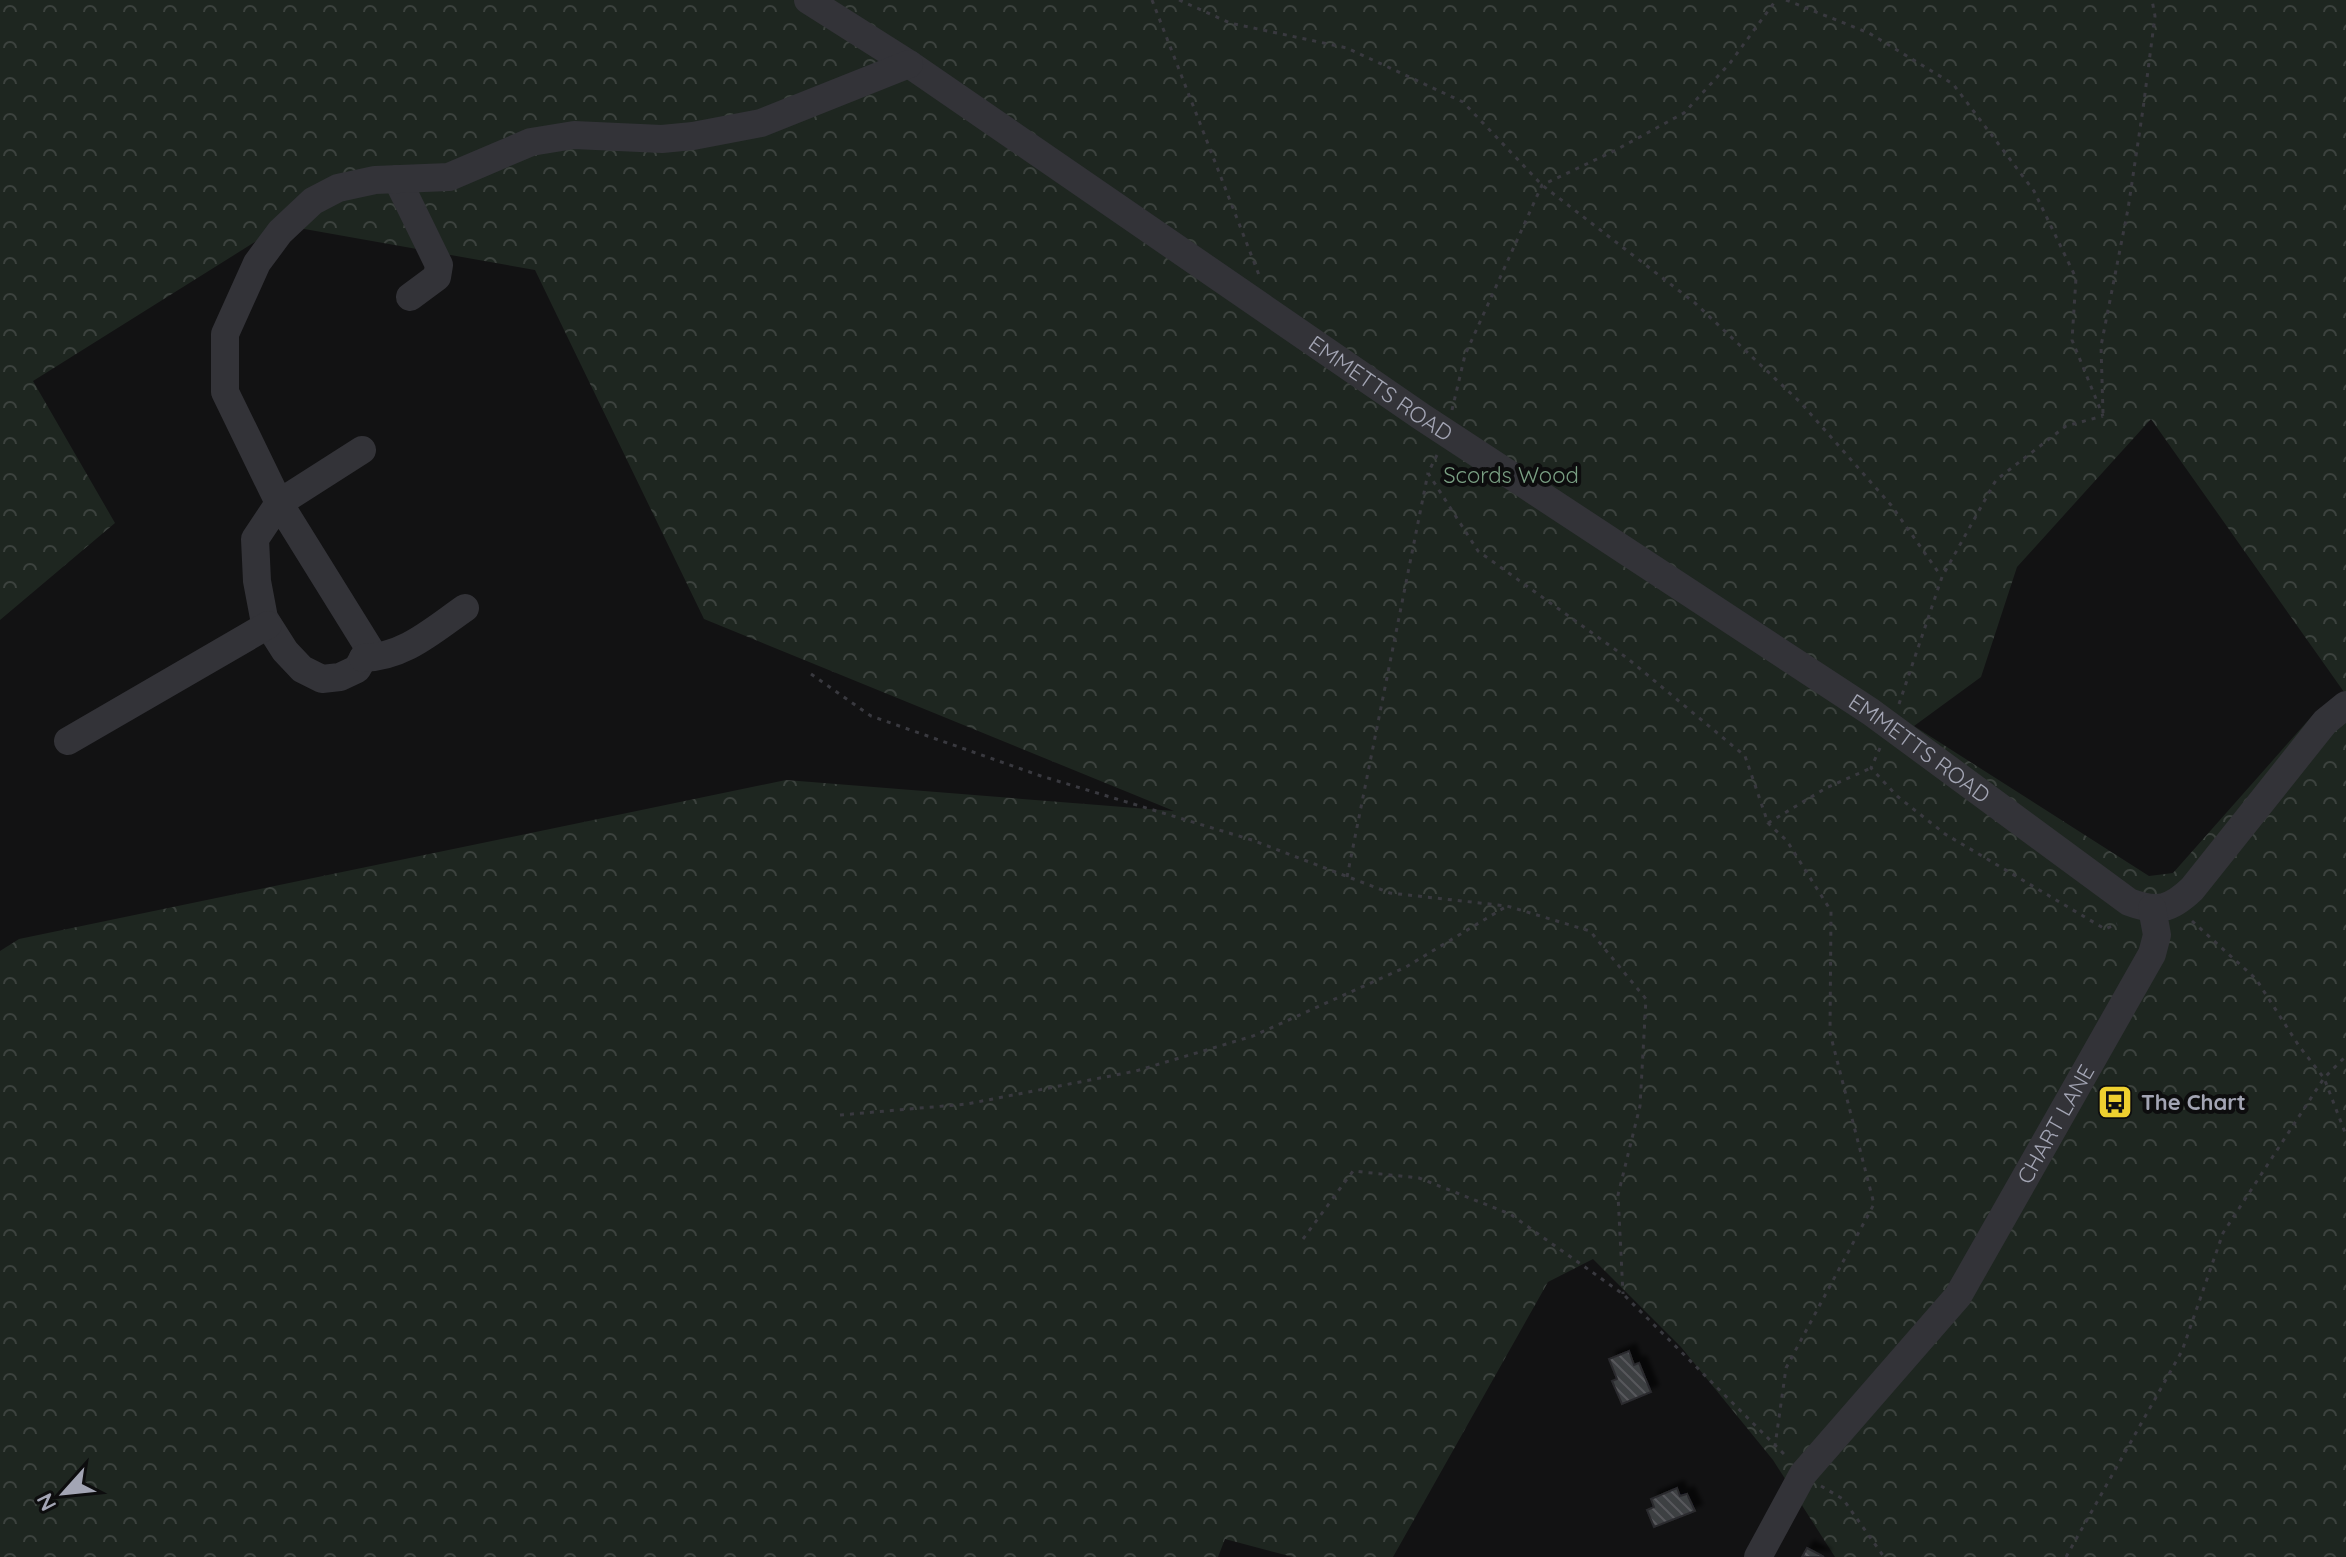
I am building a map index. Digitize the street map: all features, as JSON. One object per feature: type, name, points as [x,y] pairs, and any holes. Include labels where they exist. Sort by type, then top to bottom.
[{"type":"street","name":"EMMETTS ROAD","points":[[808,0],[909,64],[1446,433],[1891,726],[2129,902],[2152,908]]},
{"type":"street","points":[[362,450],[279,503],[255,539],[257,581],[264,618],[285,651],[302,669],[322,679],[340,677],[357,669],[369,648],[279,503],[225,392],[225,334],[257,263],[280,232],[313,201],[338,188],[375,180],[449,177],[531,142],[574,135],[662,139],[761,123],[909,64]]},
{"type":"street","points":[[397,179],[439,265],[437,277],[410,297]]},
{"type":"street","points":[[363,658],[385,658],[401,651],[465,608]]},
{"type":"street","points":[[68,741],[268,625]]},
{"type":"street","points":[[2152,908],[2168,908],[2192,889],[2325,722],[2346,705]]},
{"type":"street","name":"CHART LANE","points":[[1758,1557],[1803,1474],[1958,1296],[2152,954],[2157,935],[2152,908]]},
{"type":"path","points":[[1152,0],[1259,274]]},
{"type":"path","points":[[1179,0],[1230,23],[1347,48],[1463,102],[1542,185],[1695,303],[1801,403],[1891,505],[1942,577]]},
{"type":"path","points":[[1347,877],[1428,473],[1446,433],[1465,355],[1542,185],[1684,113],[1730,63],[1776,0]]},
{"type":"path","points":[[1786,0],[1869,33],[1953,84],[2034,191],[2076,278],[2072,340],[2103,416]]},
{"type":"path","points":[[2103,416],[2101,346],[2128,209],[2143,109],[2155,16],[2152,0]]},
{"type":"path","points":[[1768,823],[1826,788],[1871,768],[1891,726],[1942,577],[1996,480],[2066,426],[2103,416]]},
{"type":"path","points":[[1303,1239],[1353,1171],[1419,1178],[1510,1214],[1623,1294],[1775,1446],[1786,1368],[1874,1204],[1830,1033],[1831,911],[1787,841],[1768,823],[1745,756],[1627,658],[1478,551],[1428,473]]},
{"type":"path","points":[[811,674],[871,716],[1041,776],[1252,840],[1390,893],[1507,906],[1590,931],[1646,999],[1640,1106],[1618,1195],[1623,1294]]},
{"type":"path","points":[[1871,768],[1897,796],[1945,834],[2105,929],[2152,908]]},
{"type":"path","points":[[840,1115],[967,1104],[1136,1071],[1253,1036],[1406,967],[1507,906]]},
{"type":"path","points":[[2182,912],[2256,979],[2299,1046],[2324,1078],[2346,1135]]},
{"type":"path","points":[[2066,1557],[2182,1351],[2223,1233],[2324,1078],[2346,1056]]},
{"type":"path","points":[[1803,1474],[1843,1499],[1884,1557]]},
{"type":"green space","name":"Scords Wood","points":[[0,0],[2346,0],[2346,1557],[1835,1557],[1773,1460],[1681,1347],[1593,1259],[1548,1282],[1393,1557],[1293,1557],[1225,1539],[1218,1557],[0,1557],[0,951],[19,939],[786,780],[1174,811],[704,619],[535,270],[282,225],[33,381],[115,523],[0,620]],"holes":[[[2151,419],[2344,692],[2312,716],[2173,873],[2149,876],[1914,726],[1981,677],[2017,567]]]},
{"type":"building","points":[[1629,1351],[1634,1365],[1639,1363],[1651,1392],[1622,1404],[1612,1381],[1617,1379],[1609,1359]]},
{"type":"building","points":[[1677,1488],[1680,1496],[1687,1494],[1695,1511],[1654,1527],[1647,1510],[1654,1507],[1651,1499]]},
{"type":"building","points":[[1807,1548],[1824,1557],[1802,1557]]},
{"type":"place","name":"The Chart","points":[[2115,1102]]}]
